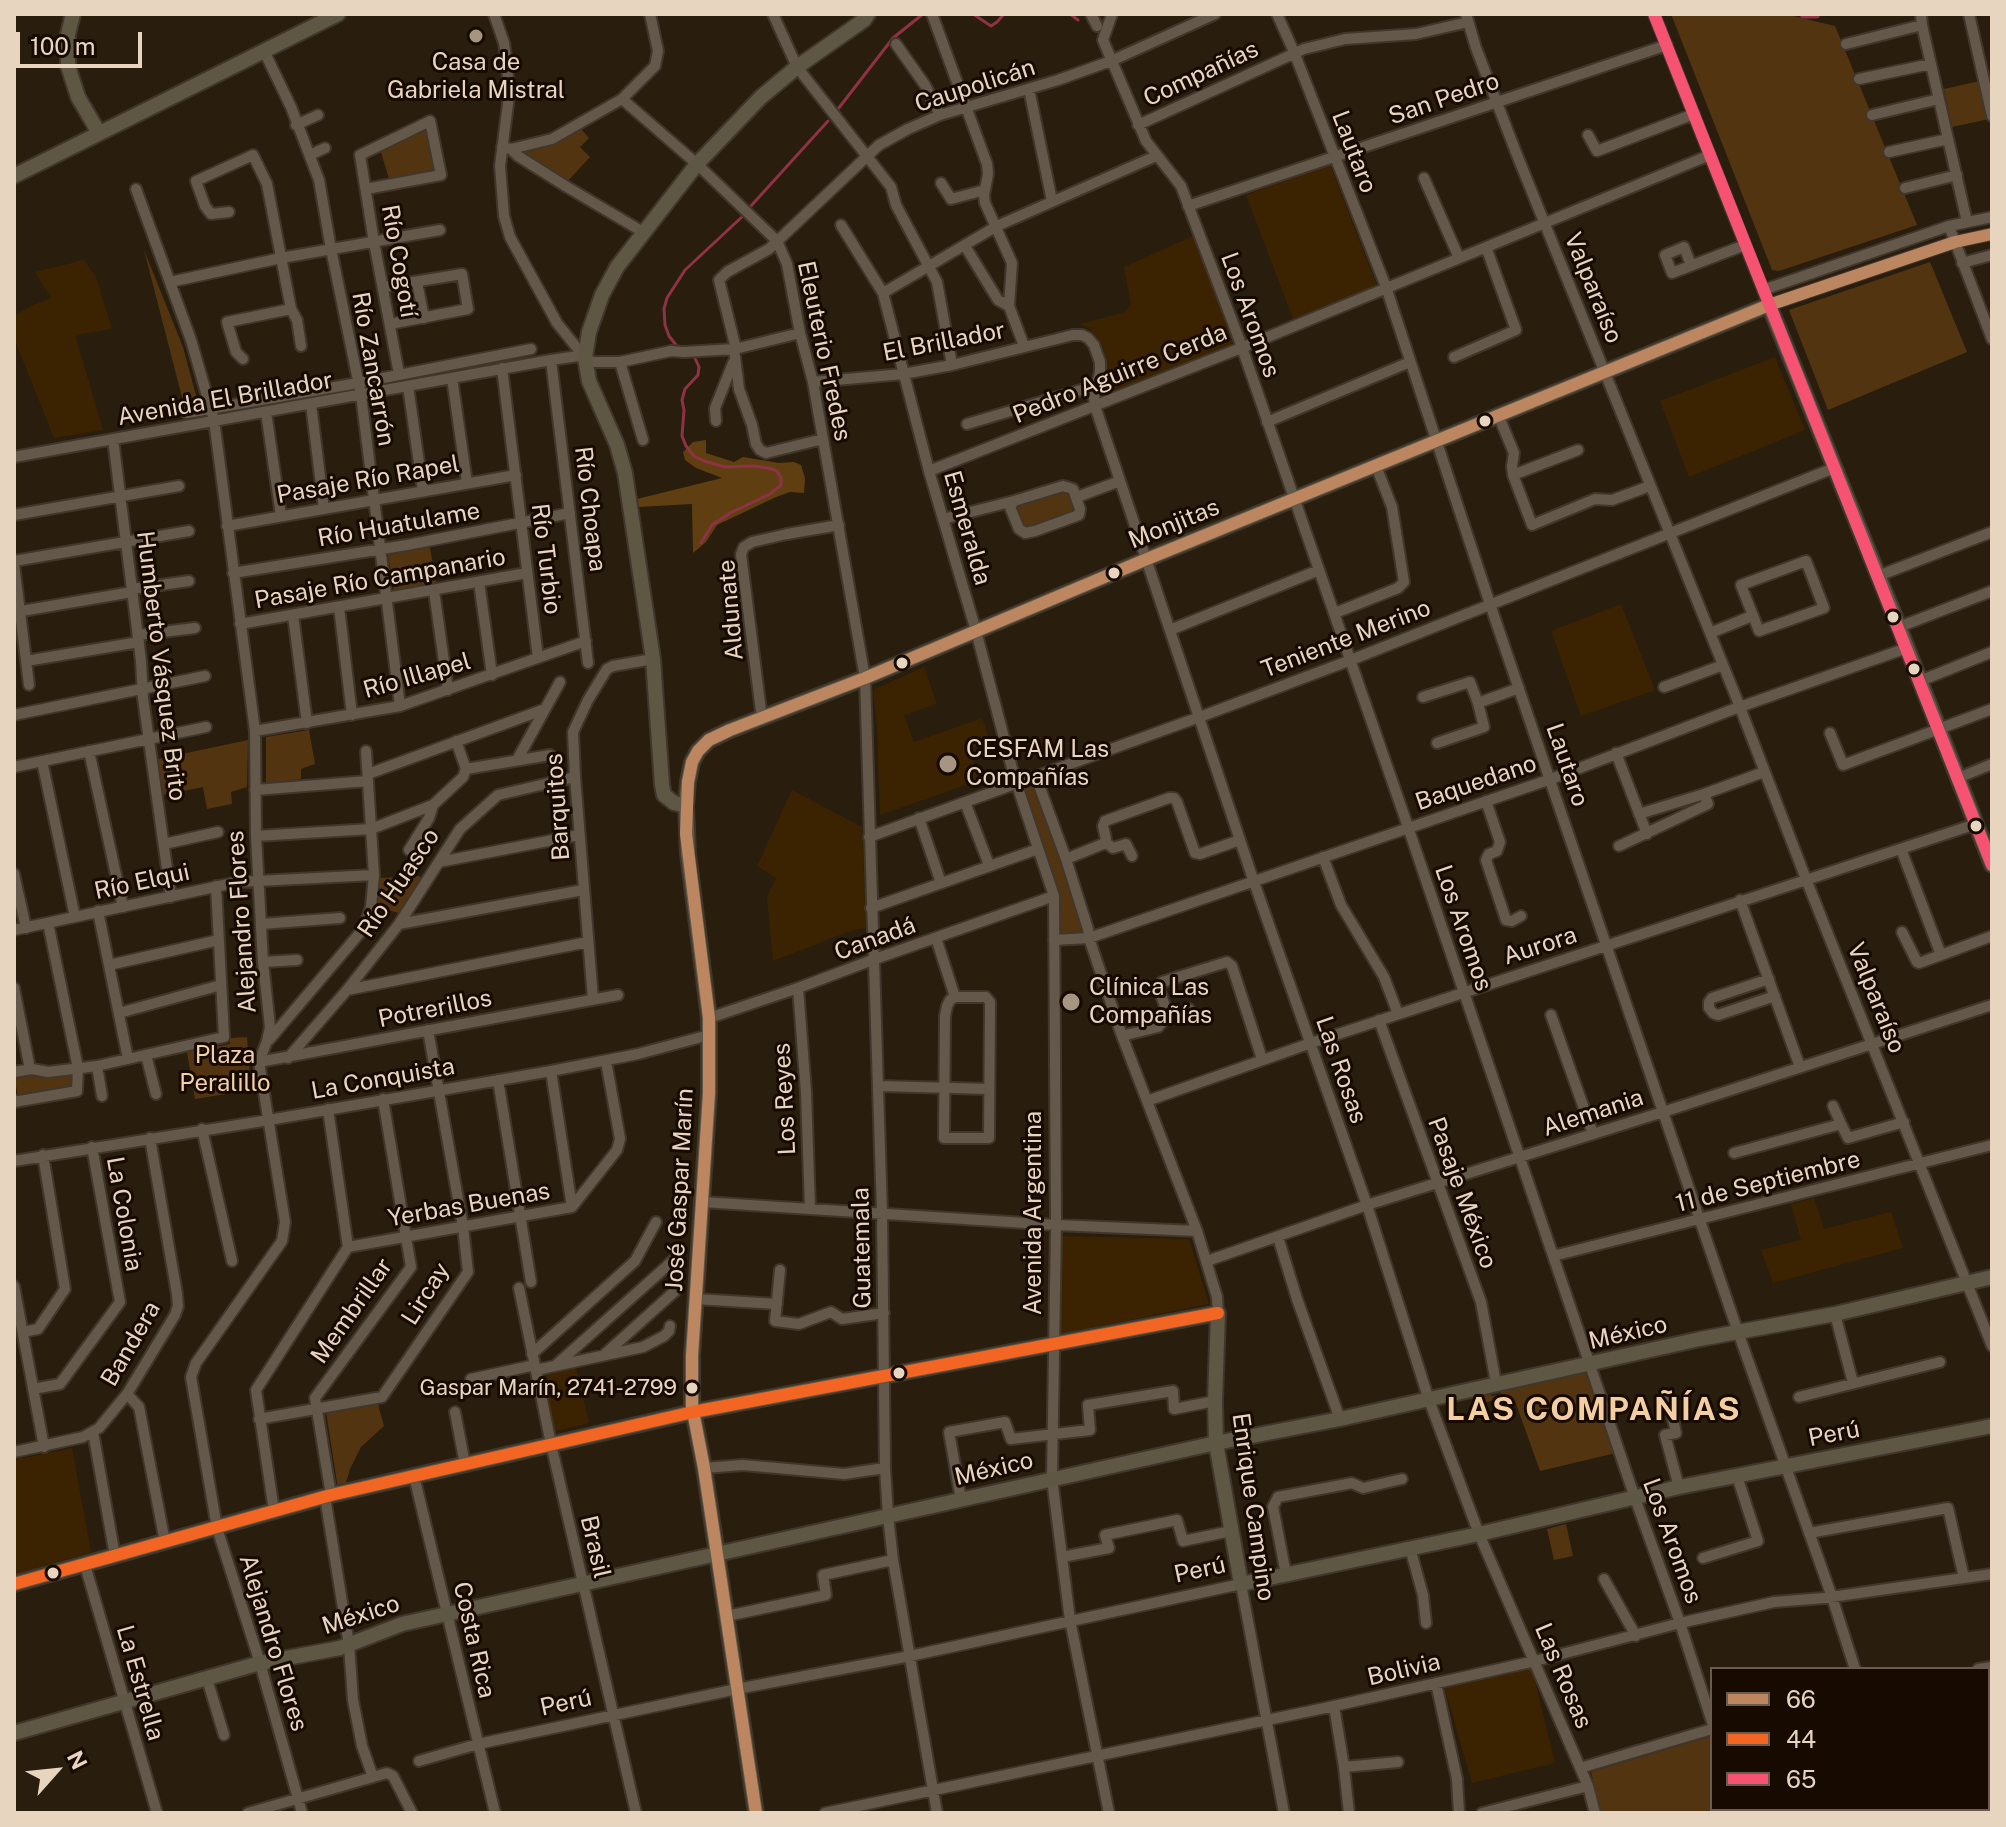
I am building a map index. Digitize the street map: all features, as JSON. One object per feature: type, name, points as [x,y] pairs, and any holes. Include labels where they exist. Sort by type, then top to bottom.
[{"type":"main road","points":[[73,14],[68,34],[68,66],[74,87],[99,133]]},
{"type":"main road","points":[[14,176],[338,14]]},
{"type":"main road","points":[[686,806],[674,803],[664,795],[653,659],[623,463],[592,388],[585,358],[591,323],[617,267],[697,164],[761,97],[868,16]]},
{"type":"main road","points":[[84,107],[103,118],[124,121]]},
{"type":"main road","points":[[73,147],[85,128],[84,107]]},
{"type":"main road","points":[[1769,305],[1958,778],[1982,828],[1992,865]]},
{"type":"main road","name":"Monjitas","points":[[688,854],[688,782],[692,762],[709,740],[1769,305]]},
{"type":"main road","name":"José Gaspar Marín","points":[[688,854],[709,1018],[709,1093],[692,1356],[693,1412],[718,1553],[756,1813]]},
{"type":"main road","name":"México","points":[[14,1733],[260,1663],[340,1648],[402,1624],[448,1613],[1216,1443],[1429,1400],[1659,1347],[1835,1314],[1992,1277]]},
{"type":"main road","points":[[14,1584],[328,1496],[693,1412],[1218,1313]]},
{"type":"main road","name":"Enrique Campino","points":[[1218,1313],[1216,1443],[1241,1584]]},
{"type":"main road","name":"Perú","points":[[1241,1584],[1479,1534],[1679,1487],[1992,1426]]},
{"type":"street","points":[[494,14],[504,43],[509,96],[507,148],[500,166],[504,216],[510,237],[557,323],[585,358],[593,362],[620,362],[671,351],[735,352],[800,333]]},
{"type":"street","points":[[507,148],[552,139],[622,99],[655,66],[658,51],[650,14]]},
{"type":"street","points":[[773,14],[797,67],[886,180],[937,282],[952,365]]},
{"type":"street","points":[[932,14],[987,164],[985,203],[1012,263],[1009,306],[1024,346]]},
{"type":"street","points":[[1091,14],[1097,26]]},
{"type":"street","name":"Los Aromos","points":[[1112,14],[1103,40],[1138,125],[1156,156],[1176,177],[1241,348],[1335,613],[1710,1716]]},
{"type":"street","name":"Caupolicán","points":[[735,352],[719,280],[727,272],[769,249],[866,156],[893,136],[940,115],[1111,61],[1215,14]]},
{"type":"street","name":"Lautaro","points":[[1277,14],[1386,287],[1490,604],[1854,1667]]},
{"type":"street","points":[[1654,14],[1769,305],[1955,242],[1992,234]]},
{"type":"street","points":[[1969,14],[1992,116]]},
{"type":"street","name":"Compañías","points":[[1138,125],[1294,52],[1345,39],[1416,34],[1467,18]]},
{"type":"street","name":"Valparaíso","points":[[1467,18],[1497,103],[1992,1346]]},
{"type":"street","points":[[1846,44],[1922,20],[1967,222]]},
{"type":"street","points":[[896,44],[925,85],[940,115]]},
{"type":"street","name":"San Pedro","points":[[1188,206],[1667,45]]},
{"type":"street","name":"Río Zancarrón","points":[[264,51],[291,107],[319,180],[361,395],[400,706]]},
{"type":"street","points":[[1859,79],[1931,64]]},
{"type":"street","points":[[1029,89],[1052,201]]},
{"type":"street","name":"Eleuterio Fredes","points":[[622,99],[697,164],[777,241],[787,264],[813,382],[865,678]]},
{"type":"street","points":[[1872,115],[1939,99]]},
{"type":"street","points":[[1588,135],[1597,151],[1694,114]]},
{"type":"street","points":[[296,125],[318,115]]},
{"type":"street","name":"Río Cogotí","points":[[366,189],[441,175],[430,121],[360,155],[374,242],[399,374]]},
{"type":"street","points":[[1889,152],[1948,139]]},
{"type":"street","points":[[310,155],[325,148]]},
{"type":"street","points":[[507,148],[643,232]]},
{"type":"street","points":[[229,212],[211,214],[196,181],[253,155],[267,184],[301,346]]},
{"type":"street","name":"Pedro Aguirre Cerda","points":[[929,471],[1241,348],[1710,155]]},
{"type":"street","points":[[883,293],[997,226],[1156,156]]},
{"type":"street","points":[[1905,188],[1957,175]]},
{"type":"street","points":[[1424,178],[1459,258]]},
{"type":"street","points":[[941,183],[951,199],[985,190]]},
{"type":"street","name":"Alejandro Flores","points":[[136,189],[191,340],[212,415],[255,731],[256,836],[270,1027],[259,1062],[284,1214],[284,1236],[279,1247],[196,1363],[191,1377],[217,1528],[260,1663],[302,1813]]},
{"type":"street","points":[[1763,290],[1949,226],[1992,217]]},
{"type":"street","name":"Esmeralda","points":[[841,225],[883,293],[929,471],[1017,784],[1054,896]]},
{"type":"street","points":[[1949,226],[1992,339]]},
{"type":"street","points":[[170,282],[281,258],[440,230]]},
{"type":"street","points":[[1691,265],[1745,245]]},
{"type":"street","points":[[965,246],[998,300],[1009,306]]},
{"type":"street","points":[[1454,357],[1516,330],[1486,247]]},
{"type":"street","points":[[1962,263],[1992,255]]},
{"type":"street","points":[[383,287],[462,274],[468,309],[390,324]]},
{"type":"street","points":[[417,282],[424,318]]},
{"type":"street","points":[[243,359],[236,352],[227,322],[291,309]]},
{"type":"street","name":"El Brillador","points":[[813,382],[903,374],[1082,335]]},
{"type":"street","name":"Las Rosas","points":[[1082,335],[1094,345],[1100,362],[1095,406],[1254,882],[1367,1205],[1429,1400],[1479,1534],[1588,1786],[1595,1813]]},
{"type":"street","name":"Avenida El Brillador","points":[[14,457],[113,439],[399,374],[531,349]]},
{"type":"street","points":[[716,421],[715,408],[735,352]]},
{"type":"street","points":[[735,352],[739,389],[760,450],[766,453],[823,439]]},
{"type":"street","name":"Avenida El Brillador","points":[[187,413],[266,412],[502,368],[578,356],[585,358]]},
{"type":"street","name":"Río Choapa","points":[[551,360],[588,663]]},
{"type":"street","points":[[620,362],[643,440]]},
{"type":"street","points":[[1267,422],[1410,362]]},
{"type":"street","name":"Río Turbio","points":[[502,368],[538,658]]},
{"type":"street","points":[[452,378],[467,483]]},
{"type":"street","points":[[967,424],[1098,385]]},
{"type":"street","points":[[408,386],[423,491]]},
{"type":"street","points":[[311,404],[324,509]]},
{"type":"street","points":[[266,412],[281,516]]},
{"type":"street","points":[[1499,417],[1514,453],[1513,475],[1532,525],[1595,499],[1612,500],[1650,486]]},
{"type":"street","name":"Humberto Vásquez Brito","points":[[113,439],[141,661],[141,689],[171,897]]},
{"type":"street","points":[[1513,475],[1578,450]]},
{"type":"street","points":[[1335,613],[1398,588],[1404,582],[1392,507],[1376,466]]},
{"type":"street","name":"Teniente Merino","points":[[869,837],[1351,660],[1834,468]]},
{"type":"street","name":"Pasaje Río Rapel","points":[[227,526],[516,475]]},
{"type":"street","points":[[1077,497],[1120,481]]},
{"type":"street","points":[[14,515],[179,486]]},
{"type":"street","points":[[943,519],[1063,486],[1073,489],[1079,515],[1025,533],[1019,529],[1010,507],[1014,501]]},
{"type":"street","name":"Río Huatulame","points":[[233,573],[380,550],[570,513]]},
{"type":"street","name":"Aldunate","points":[[762,719],[741,554],[744,547],[752,542],[839,525]]},
{"type":"street","points":[[29,685],[17,612],[14,562],[189,531]]},
{"type":"street","points":[[1878,576],[1992,532]]},
{"type":"street","points":[[1806,561],[1824,608],[1759,631],[1752,616],[1741,585],[1806,561]]},
{"type":"street","points":[[1170,630],[1319,570]]},
{"type":"street","name":"Pasaje Río Campanario","points":[[240,624],[527,573]]},
{"type":"street","points":[[17,612],[189,581]]},
{"type":"street","points":[[479,582],[492,675]]},
{"type":"street","points":[[434,591],[448,690]]},
{"type":"street","points":[[1899,627],[1992,591]]},
{"type":"street","points":[[339,607],[352,715]]},
{"type":"street","points":[[293,615],[307,723]]},
{"type":"street","points":[[1710,633],[1752,616]]},
{"type":"street","points":[[26,661],[195,628]]},
{"type":"street","name":"Río Illapel","points":[[255,731],[400,706],[586,641]]},
{"type":"street","name":"Baquedano","points":[[1054,940],[1089,938],[1254,882],[1551,779],[1907,648]]},
{"type":"street","points":[[1920,681],[1992,652]]},
{"type":"street","name":"Barquitos","points":[[593,999],[573,732],[607,669],[653,659]]},
{"type":"street","points":[[1664,687],[1723,665]]},
{"type":"street","points":[[14,715],[205,676]]},
{"type":"street","name":"Guatemala","points":[[865,678],[879,1086],[888,1516],[937,1813]]},
{"type":"street","points":[[517,760],[560,682]]},
{"type":"street","points":[[1423,697],[1470,682],[1478,703],[1484,727],[1437,743]]},
{"type":"street","points":[[1478,703],[1519,688]]},
{"type":"street","points":[[255,790],[368,777],[545,709]]},
{"type":"street","points":[[1830,733],[1843,765],[1992,709]]},
{"type":"street","points":[[14,767],[206,727]]},
{"type":"street","points":[[256,836],[371,829],[433,805],[463,777],[466,769],[456,741]]},
{"type":"street","points":[[89,751],[123,907]]},
{"type":"street","points":[[267,1041],[364,928],[371,907],[374,875],[366,751]]},
{"type":"street","points":[[1616,753],[1647,834]]},
{"type":"street","points":[[466,769],[550,755]]},
{"type":"street","points":[[42,761],[75,917]]},
{"type":"street","points":[[1958,778],[1992,764]]},
{"type":"street","points":[[1639,814],[1764,772]]},
{"type":"street","name":"Río Huasco","points":[[288,1058],[399,924],[460,829],[498,795],[575,777]]},
{"type":"street","name":"Enrique Campino","points":[[1036,777],[1066,859],[1122,1036],[1197,1231],[1217,1297],[1218,1313]]},
{"type":"street","points":[[1619,846],[1708,804],[1704,794]]},
{"type":"street","points":[[1105,842],[1105,821],[1171,798],[1177,802],[1195,853],[1240,840]]},
{"type":"street","points":[[1486,801],[1500,842],[1497,851],[1489,854],[1486,860],[1506,920],[1512,921],[1521,916]]},
{"type":"street","points":[[965,802],[989,865]]},
{"type":"street","points":[[409,850],[429,818],[433,805]]},
{"type":"street","points":[[919,818],[941,883]]},
{"type":"street","name":"Aurora","points":[[1147,1101],[1262,1059],[1740,900],[1901,849],[1982,828]]},
{"type":"street","points":[[164,844],[218,832]]},
{"type":"street","points":[[439,862],[579,835]]},
{"type":"street","points":[[1066,859],[1105,842]]},
{"type":"street","points":[[1105,842],[1113,848],[1126,844],[1132,856]]},
{"type":"street","points":[[871,908],[1038,849]]},
{"type":"street","points":[[1901,849],[1941,955]]},
{"type":"street","points":[[1323,857],[1341,905],[1384,977],[1398,1014]]},
{"type":"street","points":[[14,874],[20,929]]},
{"type":"street","name":"Río Elqui","points":[[20,929],[216,886],[374,875]]},
{"type":"street","points":[[14,1072],[30,1069],[48,1072],[97,1066],[224,1037],[216,886]]},
{"type":"street","points":[[399,924],[583,890]]},
{"type":"street","name":"Canadá","points":[[709,1018],[1054,896]]},
{"type":"street","name":"Avenida Argentina","points":[[1054,896],[1056,1225],[1052,1479],[1070,1620],[1109,1813]]},
{"type":"street","points":[[1740,900],[1800,1067]]},
{"type":"street","points":[[98,911],[128,1059]]},
{"type":"street","points":[[261,924],[340,918]]},
{"type":"street","points":[[14,1100],[77,1091],[78,1068],[48,923]]},
{"type":"street","points":[[1902,932],[1919,963],[1992,936]]},
{"type":"street","points":[[936,938],[955,997]]},
{"type":"street","points":[[109,965],[219,940]]},
{"type":"street","points":[[347,990],[588,942]]},
{"type":"street","points":[[263,962],[297,960]]},
{"type":"street","points":[[1168,1015],[1159,989],[1162,982],[1227,962],[1232,966],[1262,1059]]},
{"type":"street","points":[[1769,979],[1712,998],[1709,1008],[1718,1015],[1775,996]]},
{"type":"street","points":[[119,1013],[221,985]]},
{"type":"street","points":[[14,988],[30,1069]]},
{"type":"street","name":"Los Reyes","points":[[798,988],[810,1208]]},
{"type":"street","name":"Potrerillos","points":[[259,1062],[618,995]]},
{"type":"street","points":[[955,997],[986,997],[990,1002],[989,1138],[944,1138],[944,1088],[947,1006],[955,997]]},
{"type":"street","name":"Alemania","points":[[1207,1261],[1367,1205],[1992,1005]]},
{"type":"street","points":[[1122,1036],[1158,1027],[1168,1015],[1189,1009]]},
{"type":"street","points":[[1551,1015],[1593,1134]]},
{"type":"street","name":"Pasaje México","points":[[1379,1020],[1481,1302],[1496,1383]]},
{"type":"street","name":"Lircay","points":[[259,1419],[382,1397],[468,1272],[463,1227],[428,1030]]},
{"type":"street","name":"La Conquista","points":[[14,1161],[551,1071],[606,1061],[709,1035]]},
{"type":"street","points":[[146,1055],[156,1094]]},
{"type":"street","name":"Yerbas Buenas","points":[[348,1247],[572,1207],[617,1150],[620,1139],[606,1061]]},
{"type":"street","points":[[97,1066],[102,1096]]},
{"type":"street","points":[[551,1071],[572,1207]]},
{"type":"street","points":[[498,1080],[531,1282]]},
{"type":"street","points":[[879,1086],[989,1089]]},
{"type":"street","name":"Membrillar","points":[[316,1409],[315,1398],[411,1267],[383,1099]]},
{"type":"street","points":[[1833,1106],[1848,1138],[1904,1122]]},
{"type":"street","points":[[274,1511],[256,1390],[348,1247],[328,1109]]},
{"type":"street","points":[[1734,1153],[1841,1124]]},
{"type":"street","points":[[202,1129],[232,1261]]},
{"type":"street","name":"Bandera","points":[[14,1452],[83,1437],[104,1424],[127,1394],[173,1320],[178,1306],[177,1294],[150,1138]]},
{"type":"street","name":"11 de Septiembre","points":[[1553,1256],[1992,1145]]},
{"type":"street","name":"La Colonia","points":[[33,1389],[60,1384],[120,1302],[92,1147]]},
{"type":"street","points":[[23,1332],[38,1329],[65,1289],[43,1155]]},
{"type":"street","points":[[703,1202],[1197,1231]]},
{"type":"street","points":[[534,1363],[635,1261],[656,1222]]},
{"type":"street","points":[[1278,1237],[1340,1419]]},
{"type":"street","name":"José Gaspar Marín","points":[[555,1366],[677,1257]]},
{"type":"street","points":[[780,1270],[775,1321],[799,1324],[831,1312],[842,1319],[884,1313]]},
{"type":"street","points":[[14,1286],[44,1447]]},
{"type":"street","name":"Brasil","points":[[519,1288],[551,1444],[636,1813]]},
{"type":"street","name":"José Gaspar Marín","points":[[603,1355],[675,1291]]},
{"type":"street","points":[[696,1299],[777,1304]]},
{"type":"street","points":[[1835,1314],[1853,1383]]},
{"type":"street","name":"José Gaspar Marín","points":[[471,1379],[534,1363],[555,1366],[643,1347],[664,1336],[670,1326]]},
{"type":"street","points":[[1799,1397],[1940,1362]]},
{"type":"street","points":[[961,1500],[949,1432],[1005,1422],[1011,1439],[1090,1430],[1088,1405],[1173,1391],[1174,1409],[1215,1401]]},
{"type":"street","points":[[127,1394],[139,1407],[165,1542]]},
{"type":"street","points":[[1668,1397],[1676,1433],[1665,1435],[1679,1487]]},
{"type":"street","points":[[316,1409],[349,1645],[353,1700],[362,1746],[373,1777]]},
{"type":"street","points":[[455,1412],[465,1464]]},
{"type":"street","points":[[93,1432],[115,1556]]},
{"type":"street","points":[[704,1468],[743,1465],[844,1474],[885,1468]]},
{"type":"street","name":"Costa Rica","points":[[414,1476],[495,1813]]},
{"type":"street","points":[[1703,1558],[1758,1541],[1737,1476]]},
{"type":"street","points":[[1286,1574],[1273,1507],[1278,1497],[1352,1483],[1363,1488],[1402,1479]]},
{"type":"street","points":[[1809,1533],[1948,1508],[1964,1578]]},
{"type":"street","points":[[1062,1557],[1109,1548],[1105,1535],[1177,1520],[1183,1541],[1231,1531]]},
{"type":"street","points":[[1410,1548],[1423,1595],[1426,1623]]},
{"type":"street","points":[[727,1616],[826,1595],[823,1575],[893,1560]]},
{"type":"street","name":"La Estrella","points":[[85,1565],[157,1813]]},
{"type":"street","name":"Bolivia","points":[[825,1813],[1334,1706],[1535,1661],[1774,1602],[1832,1597],[1992,1574]]},
{"type":"street","points":[[1604,1579],[1636,1636]]},
{"type":"street","name":"Enrique Campino","points":[[1241,1584],[1284,1813]]},
{"type":"street","name":"Perú","points":[[419,1761],[478,1744],[910,1656],[1241,1584]]},
{"type":"street","points":[[207,1679],[224,1735]]},
{"type":"street","points":[[1436,1683],[1457,1779],[1459,1813]]},
{"type":"street","points":[[1334,1706],[1349,1813]]},
{"type":"street","points":[[1580,1768],[1710,1730]]},
{"type":"street","points":[[1344,1767],[1398,1762]]},
{"type":"street","points":[[248,1813],[387,1773],[393,1776],[412,1813]]},
{"type":"street","points":[[1482,1813],[1588,1786]]},
{"type":"shaded area","points":[[1330,165],[1377,286],[1293,319],[1246,195]]},
{"type":"shaded area","points":[[1195,235],[1234,348],[1103,397],[1107,369],[1103,347],[1092,330],[1080,324],[1125,312],[1131,305],[1124,267]]},
{"type":"shaded area","points":[[84,260],[96,277],[112,329],[75,335],[103,430],[54,438],[14,338],[14,316],[51,298],[35,272]]},
{"type":"shaded area","points":[[1775,357],[1805,430],[1689,477],[1660,401]]},
{"type":"shaded area","points":[[706,440],[706,453],[734,462],[743,457],[801,465],[805,478],[804,493],[790,492],[776,497],[717,525],[706,542],[693,553],[692,504],[638,507],[637,499],[722,478],[685,460],[683,452],[693,442]]},
{"type":"shaded area","points":[[1621,604],[1655,690],[1581,716],[1551,631]]},
{"type":"shaded area","points":[[924,667],[937,704],[904,715],[914,742],[982,718],[990,741],[969,749],[980,780],[880,815],[873,690]]},
{"type":"shaded area","points":[[792,790],[862,827],[866,928],[853,930],[773,961],[767,897],[776,878],[757,866]]},
{"type":"shaded area","points":[[1814,1198],[1824,1229],[1891,1212],[1903,1248],[1773,1283],[1761,1250],[1801,1240],[1791,1204]]},
{"type":"shaded area","points":[[1062,1236],[1189,1239],[1209,1304],[1061,1334]]},
{"type":"shaded area","points":[[576,1368],[589,1423],[553,1432],[541,1376]]},
{"type":"shaded area","points":[[72,1448],[91,1552],[14,1575],[14,1460]]},
{"type":"shaded area","points":[[1531,1666],[1555,1763],[1472,1783],[1444,1686]]},
{"type":"green space","points":[[1671,14],[1785,14],[1835,26],[1917,225],[1779,271],[1772,270]]},
{"type":"green space","points":[[1980,81],[1989,119],[1952,127],[1944,89]]},
{"type":"green space","points":[[428,126],[437,173],[390,182],[379,146]]},
{"type":"green space","points":[[581,129],[589,138],[580,147],[590,157],[566,183],[519,155],[523,149],[553,143]]},
{"type":"green space","points":[[144,250],[183,347],[198,403],[184,405]]},
{"type":"green space","points":[[1930,262],[1967,352],[1828,410],[1789,310]]},
{"type":"green space","points":[[1062,490],[1072,493],[1076,511],[1073,514],[1027,528],[1020,524],[1017,505]]},
{"type":"green space","points":[[430,547],[436,583],[394,591],[388,555]]},
{"type":"green space","points":[[309,730],[315,764],[301,769],[301,779],[266,784],[266,737]]},
{"type":"green space","points":[[248,740],[247,787],[231,792],[232,804],[207,809],[203,787],[163,795],[158,759]]},
{"type":"green space","points":[[1035,784],[1086,931],[1068,937],[1063,936],[1059,928],[1057,890],[1023,793]]},
{"type":"green space","points":[[379,878],[422,878],[399,913],[376,907]]},
{"type":"green space","name":"Plaza Peralillo","points":[[247,1037],[251,1090],[195,1099],[187,1052],[230,1044],[230,1038]]},
{"type":"green space","points":[[32,1072],[45,1077],[74,1073],[72,1087],[18,1096],[14,1076]]},
{"type":"green space","points":[[1586,1370],[1616,1453],[1540,1471],[1515,1401],[1510,1401],[1508,1397],[1486,1404],[1483,1394],[1488,1392],[1492,1396],[1500,1394],[1503,1389]]},
{"type":"green space","points":[[378,1404],[384,1426],[361,1447],[345,1486],[338,1489],[326,1412]]},
{"type":"green space","points":[[1566,1524],[1573,1556],[1554,1560],[1547,1529]]},
{"type":"green space","points":[[1710,1737],[1710,1811],[1889,1813],[1601,1813],[1591,1772]]},
{"type":"waterway","points":[[838,109],[893,38],[923,14]]},
{"type":"waterway","points":[[973,14],[991,26],[1004,14]]},
{"type":"waterway","points":[[1070,14],[1078,20]]},
{"type":"waterway","points":[[1804,14],[1816,14]]},
{"type":"waterway","points":[[750,207],[828,121]]},
{"type":"waterway","points":[[676,345],[665,325],[667,298],[685,270],[744,215]]},
{"type":"waterway","points":[[694,356],[699,367],[698,375],[685,389],[682,400],[682,436],[686,446],[694,456],[704,461],[725,467],[768,468],[777,471],[781,478],[781,485],[770,494],[712,525],[701,543]]},
{"type":"transit line","name":"65","points":[[1654,14],[1992,865]]},
{"type":"transit line","name":"66","points":[[756,1813],[692,1406],[692,1356],[709,1093],[709,1018],[686,834],[688,782],[698,751],[709,740],[730,730],[865,678],[1147,559],[1769,305],[1955,242],[1992,234]]},
{"type":"transit line","name":"44","points":[[14,1584],[331,1495],[693,1412],[1218,1313]]},
{"type":"place","name":"Casa de Gabriela Mistral","points":[[476,36]]},
{"type":"place","name":"CESFAM Las Compañías","points":[[948,764]]},
{"type":"place","name":"Clínica Las Compañías","points":[[1071,1002]]},
{"type":"place","name":"Gaspar Marín, 2741-2799","points":[[692,1388]]},
{"type":"district","name":"LAS COMPAÑÍAS","points":[[1594,1410]]}]
